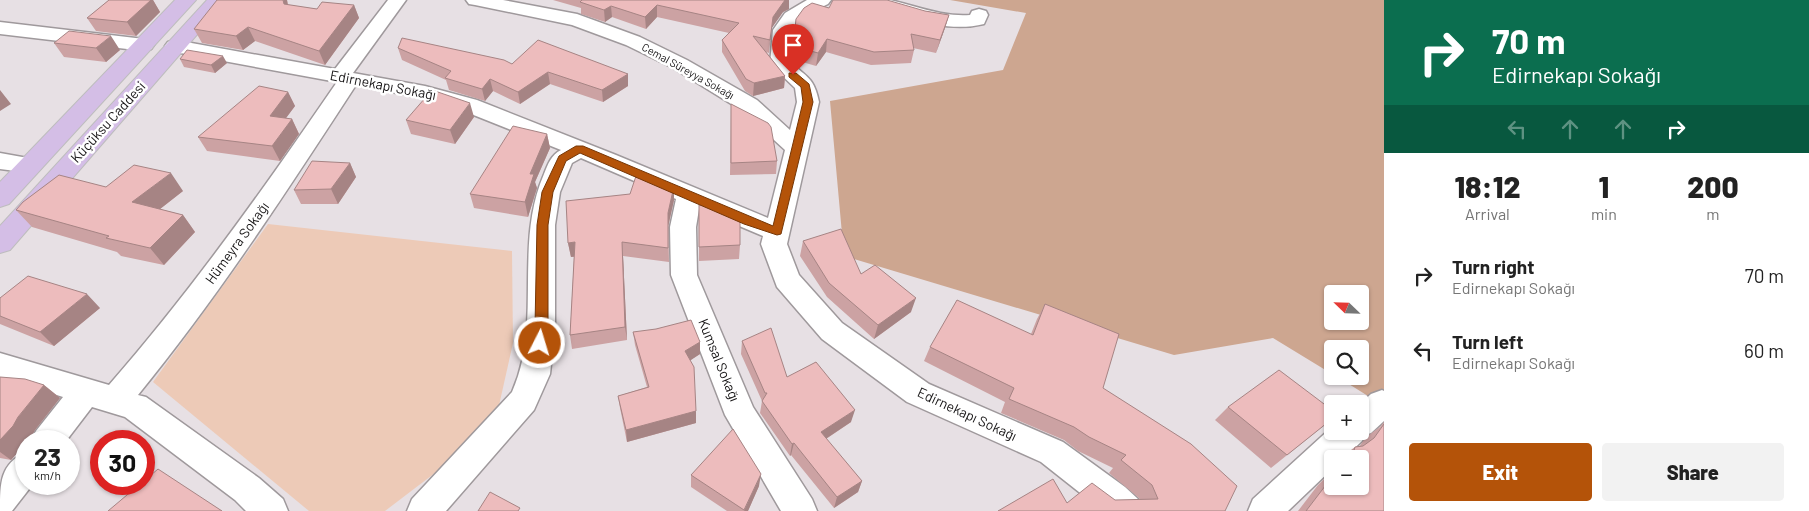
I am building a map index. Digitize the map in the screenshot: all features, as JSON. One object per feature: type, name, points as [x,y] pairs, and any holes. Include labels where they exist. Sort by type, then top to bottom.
[{"type":"main road","name":"Küçüksu Caddesi","points":[[0,198],[186,0]]},
{"type":"main road","name":"Küçüksu Caddesi","points":[[0,244],[216,0]]},
{"type":"main road","points":[[144,45],[175,46]]},
{"type":"street","name":"Hümeyra Sokağı","points":[[60,430],[170,335],[274,192],[345,77],[397,0]]},
{"type":"street","name":"Cemal Süreyya Sokağı","points":[[475,0],[577,20],[633,41],[680,64],[749,105],[798,149]]},
{"type":"street","name":"Edirnekapı Sokağı","points":[[822,0],[795,12],[784,24],[779,40],[780,64],[805,86],[808,102],[774,244],[787,280],[832,331],[918,393],[1052,452],[1113,498],[1126,511]]},
{"type":"street","points":[[868,0],[943,19],[977,20],[979,15]]},
{"type":"street","points":[[0,28],[144,45]]},
{"type":"street","name":"Edirnekapı Sokağı","points":[[175,46],[425,92],[469,105],[579,149],[748,221],[777,231]]},
{"type":"street","points":[[424,511],[523,401],[535,374],[542,327],[542,225],[548,192],[562,159],[579,149]]},
{"type":"street","points":[[0,161],[31,165]]},
{"type":"street","name":"Kumsal Sokağı","points":[[689,196],[683,227],[684,275],[742,415],[800,511]]},
{"type":"street","points":[[0,365],[135,407],[247,489],[271,511]]},
{"type":"street","points":[[1265,511],[1341,440]]},
{"type":"street","points":[[0,500],[15,481]]},
{"type":"shaded area","points":[[950,0],[1384,0],[1384,406],[1350,385],[1369,385],[1369,340],[1324,340],[1324,369],[1273,338],[1174,355],[844,256],[830,101],[1003,70],[1026,13]]},
{"type":"shaded area","points":[[268,224],[512,251],[513,343],[498,410],[452,460],[385,511],[309,511],[153,382]]},
{"type":"building","points":[[109,0],[151,0],[127,22],[87,18]]},
{"type":"building","points":[[217,0],[283,0],[284,4],[317,9],[322,2],[354,5],[319,51],[248,27],[236,36],[194,29]]},
{"type":"building","points":[[582,0],[785,0],[773,17],[770,40],[753,36],[785,76],[754,83],[746,79],[722,40],[739,23],[657,5],[645,17],[611,6],[604,10],[580,2]]},
{"type":"building","points":[[833,0],[887,0],[925,11],[949,15],[940,40],[911,34],[914,50],[874,52],[827,39],[818,53],[793,46],[796,19],[804,8],[812,3],[829,8]]},
{"type":"building","points":[[69,31],[111,36],[96,48],[54,43]]},
{"type":"building","points":[[402,38],[504,60],[512,64],[538,40],[628,74],[602,90],[548,72],[518,92],[490,79],[482,89],[445,78],[451,71],[398,48]]},
{"type":"building","points":[[187,50],[223,56],[211,65],[180,59]]},
{"type":"building","points":[[259,86],[288,92],[270,116],[292,119],[272,146],[198,137]]},
{"type":"building","points":[[432,90],[470,103],[450,130],[406,120]]},
{"type":"building","points":[[731,104],[768,123],[771,127],[777,161],[731,163]]},
{"type":"building","points":[[513,126],[547,134],[530,174],[534,174],[525,202],[470,194]]},
{"type":"building","points":[[312,161],[350,163],[331,189],[294,190]]},
{"type":"building","points":[[134,165],[171,173],[132,202],[183,215],[150,248],[106,238],[109,236],[16,210],[23,202],[59,175],[106,187]]},
{"type":"building","points":[[636,176],[657,179],[674,186],[668,213],[668,248],[622,242],[625,327],[570,335],[575,242],[568,243],[566,201],[630,194]]},
{"type":"building","points":[[699,205],[721,206],[740,214],[740,245],[699,247]]},
{"type":"building","points":[[841,229],[861,274],[875,265],[916,298],[878,325],[829,283],[803,241]]},
{"type":"building","points":[[28,276],[87,294],[40,332],[0,316],[0,298]]},
{"type":"building","points":[[957,300],[1033,335],[1045,304],[1119,334],[1103,388],[1191,444],[1237,486],[1225,511],[998,511],[1053,479],[1067,503],[1092,483],[1115,500],[1158,499],[1152,485],[1121,460],[1126,455],[1089,437],[1074,427],[1009,399],[1014,388],[930,347]]},
{"type":"building","points":[[691,320],[700,342],[685,351],[694,367],[696,411],[626,430],[618,396],[649,387],[633,332],[656,329]]},
{"type":"building","points":[[771,328],[787,377],[816,362],[855,410],[821,432],[862,481],[837,497],[794,443],[792,444],[762,401],[767,393],[765,393],[742,341]]},
{"type":"building","points":[[1279,370],[1324,404],[1324,425],[1287,455],[1228,407]]},
{"type":"building","points":[[0,377],[25,379],[44,385],[0,440]]},
{"type":"building","points":[[1384,424],[1384,511],[1306,511],[1324,487],[1324,495],[1369,495],[1369,450],[1354,450],[1355,447],[1363,446],[1374,438]]},
{"type":"building","points":[[733,429],[761,474],[744,510],[691,475]]},
{"type":"building","points":[[158,469],[222,511],[108,511],[127,495],[155,495],[155,472]]},
{"type":"building","points":[[490,492],[520,508],[518,511],[478,511]]},
{"type":"route","points":[[540,343],[542,327],[542,225],[548,192],[562,159],[579,149],[748,221],[777,231],[808,102],[805,86],[793,75]]}]
